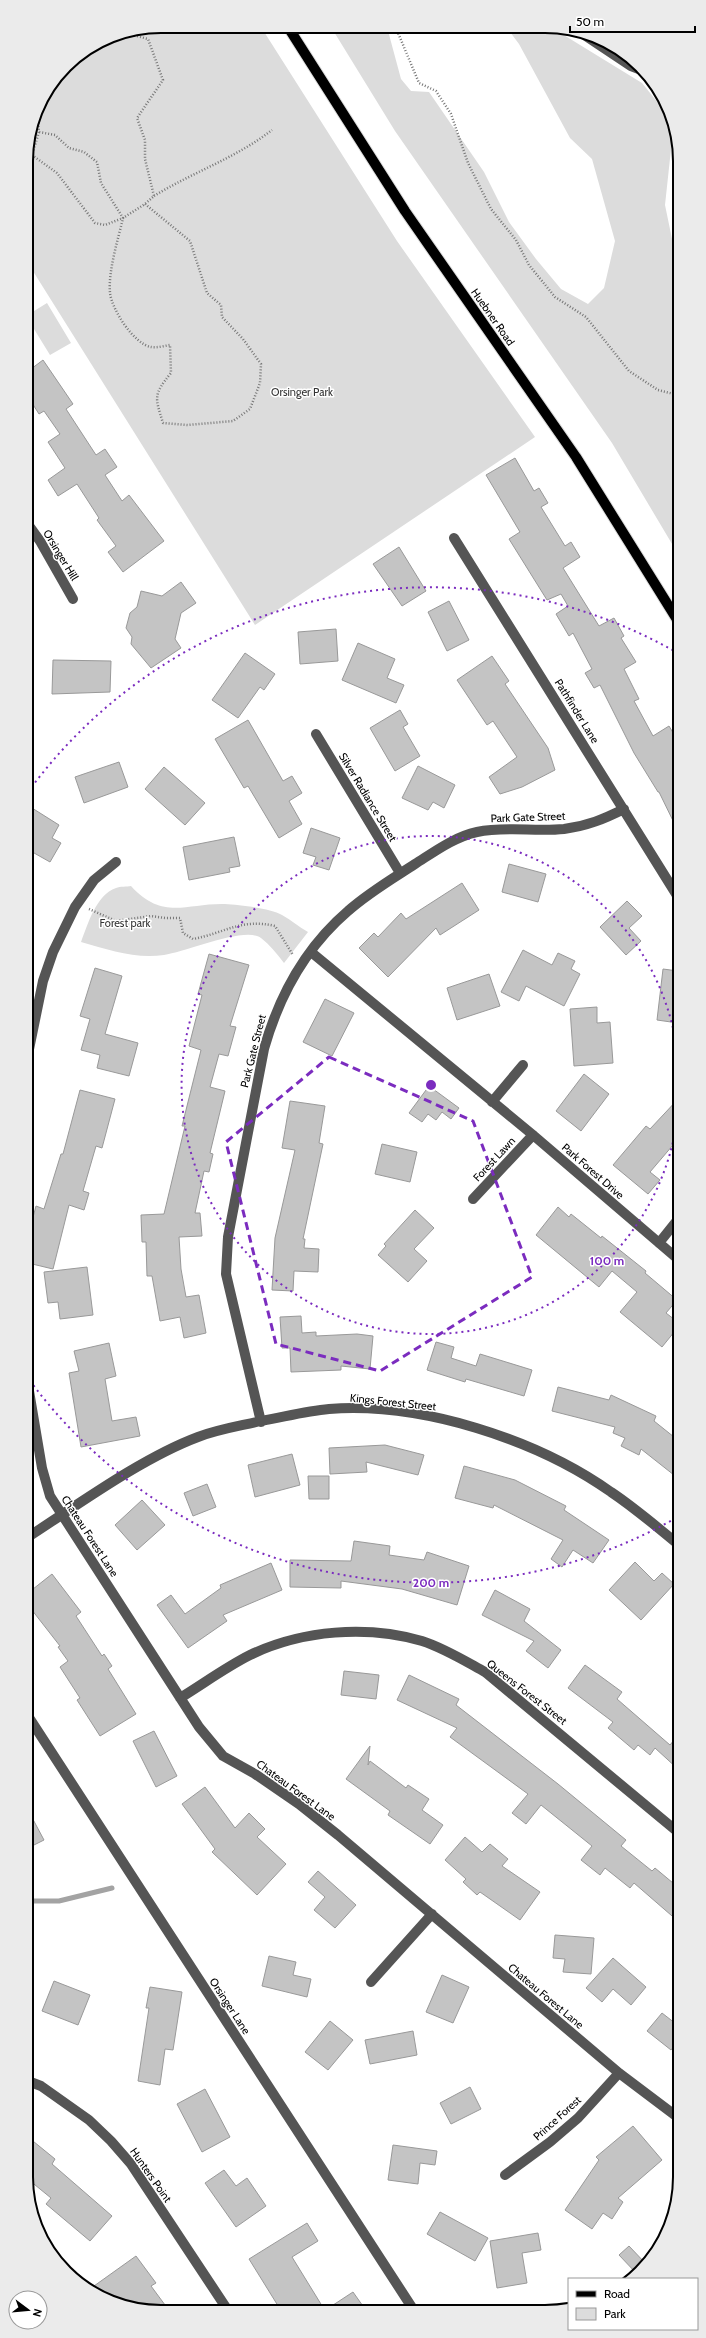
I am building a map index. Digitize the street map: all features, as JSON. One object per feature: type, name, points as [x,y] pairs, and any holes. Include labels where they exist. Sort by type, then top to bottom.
[{"type":"main road","name":"Huebner Road","points":[[292,33],[405,211],[576,457],[673,613]]},
{"type":"street","points":[[600,45],[626,62]]},
{"type":"street","name":"Orsinger Hill","points":[[33,531],[73,599]]},
{"type":"street","name":"Pathfinder Lane","points":[[454,538],[673,889]]},
{"type":"street","name":"Silver Radiance Street","points":[[316,734],[400,873]]},
{"type":"street","name":"Park Gate Street","points":[[261,1422],[226,1274],[228,1237],[264,1049],[277,1008],[300,968],[311,952],[347,911],[374,890],[449,843],[475,832],[502,828],[563,829],[587,825],[602,821],[624,809]]},
{"type":"street","points":[[33,1030],[43,981],[52,952],[77,904],[94,880],[116,862]]},
{"type":"street","name":"Park Forest Drive","points":[[311,952],[533,1135],[673,1255]]},
{"type":"street","points":[[492,1102],[523,1065]]},
{"type":"street","name":"Forest Lawn","points":[[473,1199],[533,1135]]},
{"type":"street","points":[[659,1243],[673,1226]]},
{"type":"street","name":"Kings Forest Street","points":[[33,1534],[148,1461],[198,1437],[227,1428],[303,1412],[350,1408],[430,1417],[486,1430],[535,1450],[584,1475],[610,1491],[673,1540]]},
{"type":"street","name":"Chateau Forest Lane","points":[[33,1415],[42,1468],[50,1496],[199,1727],[223,1756],[255,1774],[299,1804],[432,1914],[619,2073],[673,2114]]},
{"type":"street","name":"Queens Forest Street","points":[[180,1698],[249,1656],[298,1637],[346,1632],[395,1634],[424,1642],[464,1660],[490,1676],[673,1827]]},
{"type":"street","name":"Orsinger Lane","points":[[33,1724],[410,2305]]},
{"type":"street","points":[[371,1982],[432,1914]]},
{"type":"street","name":"Prince Forest","points":[[505,2175],[550,2142],[578,2118],[619,2073]]},
{"type":"street","name":"Hunters Point","points":[[33,2083],[41,2086],[89,2120],[111,2141],[131,2164],[224,2305]]},
{"type":"path","points":[[398,33],[419,83],[436,91],[451,114],[468,163],[491,209],[516,240],[529,265],[555,297],[586,318],[629,371],[658,390],[673,394]]},
{"type":"path","points":[[133,36],[148,39],[163,80],[137,118],[145,140],[145,159],[154,196]]},
{"type":"path","points":[[33,150],[39,132],[38,124]]},
{"type":"path","points":[[33,155],[57,173],[94,223],[105,225],[123,218],[178,181],[250,147],[272,130]]},
{"type":"path","points":[[39,132],[55,135],[69,148],[84,152],[97,162],[102,183],[123,218],[114,258],[110,294],[120,320],[138,340],[151,347],[170,346],[171,373],[158,389],[157,402],[163,424],[188,425],[233,421],[250,409],[260,383],[261,364],[243,339],[222,317],[221,305],[207,293],[190,241],[145,204]]},
{"type":"path","points":[[77,904],[116,921],[151,916],[180,918],[183,933],[194,940],[215,935],[241,924],[259,922],[275,926],[300,968]]},
{"type":"highlighted area","points":[[329,1057],[473,1121],[532,1277],[380,1371],[276,1344],[226,1142]]},
{"type":"green space","name":"Orsinger Park","points":[[153,33],[265,33],[397,241],[535,437],[255,625],[33,271],[33,153],[37,128],[43,112],[50,97],[70,70],[97,50],[136,35]]},
{"type":"green space","points":[[335,33],[389,33],[401,79],[411,91],[429,92],[484,172],[509,222],[536,259],[561,289],[588,304],[604,288],[615,241],[592,159],[570,138],[519,44],[511,33],[562,34],[642,83],[661,106],[672,142],[665,205],[673,244],[673,546],[612,443],[395,131]]},
{"type":"green space","points":[[47,303],[71,343],[50,355],[33,327],[33,312]]},
{"type":"green space","name":"Forest park","points":[[131,886],[143,897],[165,907],[175,908],[225,904],[255,907],[270,910],[282,915],[308,932],[284,963],[261,938],[253,935],[229,937],[174,953],[153,956],[132,955],[81,942],[90,919],[98,903],[103,897],[116,888]]},
{"type":"building","points":[[43,360],[73,404],[66,409],[96,455],[105,449],[117,467],[105,475],[122,501],[129,495],[164,541],[123,572],[108,552],[116,546],[97,520],[99,518],[77,484],[58,496],[48,480],[65,468],[48,442],[60,434],[44,411],[39,414],[33,404],[33,368]]},
{"type":"building","points":[[515,458],[534,491],[539,488],[548,503],[541,507],[565,546],[571,542],[580,557],[563,568],[599,626],[614,618],[624,636],[621,638],[636,662],[624,669],[639,699],[634,701],[653,736],[669,726],[673,733],[673,821],[659,792],[634,753],[600,685],[594,688],[585,673],[592,669],[573,633],[569,636],[556,614],[568,606],[561,594],[547,600],[509,539],[520,532],[486,475]]},
{"type":"building","points":[[399,547],[426,591],[402,606],[373,564]]},
{"type":"building","points":[[181,582],[196,603],[181,613],[175,639],[181,648],[151,668],[131,644],[132,637],[126,628],[130,613],[137,607],[141,591],[162,596]]},
{"type":"building","points":[[449,601],[469,640],[447,651],[428,612]]},
{"type":"building","points":[[336,629],[338,661],[300,664],[298,632]]},
{"type":"building","points":[[358,643],[395,659],[387,678],[404,685],[396,703],[342,680]]},
{"type":"building","points":[[245,653],[275,674],[264,690],[260,687],[238,718],[212,700]]},
{"type":"building","points":[[492,656],[509,681],[505,684],[548,748],[555,770],[522,787],[500,794],[489,777],[517,757],[493,721],[487,725],[457,680]]},
{"type":"building","points":[[53,660],[111,661],[110,692],[52,694]]},
{"type":"building","points":[[400,710],[408,724],[403,727],[420,756],[395,771],[370,728]]},
{"type":"building","points":[[248,720],[283,781],[292,776],[302,793],[289,801],[302,824],[279,838],[248,786],[244,788],[215,739]]},
{"type":"building","points":[[119,762],[128,787],[84,803],[75,777]]},
{"type":"building","points":[[418,766],[455,785],[444,808],[433,802],[428,810],[402,798]]},
{"type":"building","points":[[164,767],[205,803],[185,825],[145,789]]},
{"type":"building","points":[[33,809],[59,825],[52,838],[61,843],[50,862],[33,852]]},
{"type":"building","points":[[311,828],[340,838],[329,870],[313,865],[316,857],[303,853]]},
{"type":"building","points":[[234,837],[240,866],[229,868],[230,872],[189,880],[183,847]]},
{"type":"building","points":[[509,864],[546,874],[538,902],[502,892]]},
{"type":"building","points":[[462,883],[479,910],[440,935],[436,928],[388,977],[359,948],[374,933],[378,937],[401,913],[406,919]]},
{"type":"building","points":[[627,901],[642,916],[629,928],[641,941],[626,955],[600,927]]},
{"type":"building","points":[[523,950],[552,965],[558,953],[575,961],[571,969],[580,974],[564,1006],[526,986],[519,1001],[501,992]]},
{"type":"building","points":[[209,954],[249,965],[230,1026],[236,1027],[228,1056],[219,1054],[210,1087],[225,1091],[210,1153],[213,1154],[209,1172],[204,1171],[195,1213],[200,1213],[202,1236],[179,1237],[181,1269],[186,1297],[199,1295],[206,1333],[184,1338],[180,1317],[160,1321],[152,1276],[147,1276],[146,1242],[142,1242],[141,1215],[164,1214],[185,1126],[182,1126],[201,1050],[189,1046],[202,995],[198,994]]},
{"type":"building","points":[[95,968],[122,976],[105,1034],[138,1043],[129,1076],[97,1068],[100,1055],[81,1050],[90,1019],[80,1016]]},
{"type":"building","points":[[663,969],[673,970],[673,1022],[657,1020]]},
{"type":"building","points":[[489,974],[500,1006],[457,1020],[447,988]]},
{"type":"building","points":[[325,999],[354,1013],[332,1056],[303,1042]]},
{"type":"building","points":[[597,1007],[597,1023],[610,1022],[613,1063],[574,1066],[570,1009]]},
{"type":"building","points":[[584,1074],[609,1094],[581,1131],[556,1111]]},
{"type":"building","points":[[429,1086],[459,1108],[451,1119],[442,1112],[436,1120],[428,1114],[422,1122],[409,1113]]},
{"type":"building","points":[[80,1090],[115,1099],[102,1148],[96,1146],[83,1191],[89,1193],[84,1210],[69,1205],[53,1269],[33,1264],[33,1217],[36,1206],[44,1209],[61,1154],[63,1154]]},
{"type":"building","points":[[290,1101],[325,1106],[319,1143],[323,1144],[303,1239],[305,1239],[304,1248],[319,1249],[318,1272],[294,1271],[293,1291],[272,1290],[275,1238],[295,1150],[282,1148]]},
{"type":"building","points":[[673,1104],[673,1145],[650,1172],[660,1180],[648,1194],[613,1165],[646,1126],[650,1129]]},
{"type":"building","points":[[382,1144],[417,1152],[410,1182],[375,1174]]},
{"type":"building","points":[[558,1207],[569,1217],[571,1214],[601,1238],[602,1236],[646,1271],[645,1273],[673,1297],[673,1305],[666,1313],[673,1318],[673,1333],[662,1347],[620,1312],[637,1292],[612,1271],[599,1287],[536,1235]]},
{"type":"building","points":[[415,1210],[434,1228],[414,1249],[427,1261],[408,1282],[378,1255],[386,1246],[384,1244]]},
{"type":"building","points":[[87,1267],[93,1315],[60,1319],[58,1302],[48,1303],[44,1272]]},
{"type":"building","points":[[301,1316],[302,1333],[316,1332],[316,1336],[357,1334],[373,1336],[370,1369],[341,1366],[341,1370],[291,1372],[290,1348],[282,1348],[280,1317]]},
{"type":"building","points":[[436,1342],[454,1347],[451,1358],[476,1366],[480,1354],[532,1370],[524,1396],[466,1379],[465,1382],[427,1370]]},
{"type":"building","points":[[109,1343],[116,1376],[105,1379],[112,1421],[136,1417],[140,1436],[81,1447],[69,1373],[79,1371],[74,1351]]},
{"type":"building","points":[[558,1387],[609,1400],[611,1395],[656,1416],[654,1421],[673,1436],[673,1474],[641,1449],[639,1455],[621,1446],[625,1438],[613,1433],[615,1427],[552,1411]]},
{"type":"building","points":[[385,1445],[424,1455],[418,1475],[366,1462],[367,1472],[330,1474],[329,1448]]},
{"type":"building","points":[[292,1454],[300,1485],[255,1497],[248,1465]]},
{"type":"building","points":[[464,1466],[515,1480],[566,1506],[564,1510],[609,1540],[593,1563],[573,1550],[562,1567],[551,1559],[563,1540],[494,1505],[493,1508],[455,1498]]},
{"type":"building","points":[[308,1476],[329,1476],[329,1499],[309,1499]]},
{"type":"building","points":[[207,1484],[216,1507],[193,1516],[184,1493]]},
{"type":"building","points":[[142,1500],[165,1525],[137,1550],[115,1525]]},
{"type":"building","points":[[354,1541],[390,1546],[389,1555],[424,1560],[427,1552],[469,1566],[457,1605],[402,1589],[341,1581],[341,1588],[290,1587],[290,1560],[351,1561]]},
{"type":"building","points":[[635,1562],[654,1581],[662,1573],[673,1583],[673,1585],[641,1620],[609,1590]]},
{"type":"building","points":[[271,1563],[282,1590],[223,1615],[227,1621],[188,1648],[157,1605],[171,1595],[185,1614],[221,1588],[220,1585]]},
{"type":"building","points":[[52,1574],[81,1612],[76,1616],[102,1656],[104,1654],[112,1666],[108,1669],[136,1714],[100,1736],[77,1700],[80,1698],[60,1667],[68,1661],[58,1647],[60,1646],[33,1611],[33,1589]]},
{"type":"building","points":[[495,1590],[530,1609],[524,1621],[561,1650],[548,1668],[526,1651],[534,1641],[482,1615]]},
{"type":"building","points":[[585,1665],[622,1692],[617,1699],[670,1745],[673,1741],[673,1764],[655,1748],[650,1755],[638,1745],[634,1750],[608,1728],[613,1722],[568,1688]]},
{"type":"building","points":[[344,1671],[379,1675],[376,1699],[341,1695]]},
{"type":"building","points":[[409,1675],[459,1699],[456,1705],[558,1784],[626,1840],[621,1846],[652,1871],[655,1868],[673,1883],[673,1917],[634,1883],[630,1888],[605,1868],[600,1875],[581,1860],[592,1846],[541,1805],[526,1824],[512,1813],[528,1794],[450,1737],[457,1728],[397,1700]]},
{"type":"building","points":[[154,1731],[177,1776],[156,1787],[133,1741]]},
{"type":"building","points":[[370,1746],[368,1765],[370,1761],[406,1788],[408,1785],[429,1799],[422,1810],[443,1825],[430,1844],[388,1815],[390,1811],[346,1779]]},
{"type":"building","points":[[205,1787],[235,1828],[249,1813],[265,1829],[257,1837],[286,1864],[257,1895],[212,1852],[215,1849],[182,1804]]},
{"type":"building","points":[[33,1819],[44,1840],[33,1846]]},
{"type":"building","points":[[465,1837],[482,1852],[490,1844],[508,1859],[502,1866],[540,1892],[520,1920],[480,1892],[477,1895],[463,1882],[466,1879],[445,1860]]},
{"type":"building","points":[[318,1871],[356,1905],[335,1928],[314,1910],[325,1897],[308,1882]]},
{"type":"building","points":[[555,1935],[594,1938],[591,1974],[563,1972],[565,1959],[553,1958]]},
{"type":"building","points":[[269,1956],[296,1962],[293,1975],[311,1979],[307,1997],[262,1986]]},
{"type":"building","points":[[613,1958],[646,1987],[631,2005],[613,1989],[602,2002],[586,1988]]},
{"type":"building","points":[[442,1975],[469,1987],[453,2023],[426,2012]]},
{"type":"building","points":[[54,1981],[90,1995],[78,2025],[42,2011]]},
{"type":"building","points":[[150,1987],[182,1992],[173,2050],[165,2049],[160,2085],[138,2081],[149,2008],[146,2008]]},
{"type":"building","points":[[662,2013],[673,2022],[673,2048],[671,2050],[647,2031]]},
{"type":"building","points":[[330,2021],[353,2040],[328,2070],[305,2052]]},
{"type":"building","points":[[413,2031],[417,2055],[370,2064],[365,2040]]},
{"type":"building","points":[[470,2087],[481,2109],[451,2124],[440,2103]]},
{"type":"building","points":[[205,2089],[230,2137],[202,2152],[177,2104]]},
{"type":"building","points":[[633,2126],[662,2160],[618,2198],[623,2202],[612,2219],[603,2213],[592,2229],[565,2210],[599,2160],[596,2157]]},
{"type":"building","points":[[33,2141],[55,2159],[52,2164],[112,2216],[90,2241],[46,2204],[51,2198],[33,2183]]},
{"type":"building","points":[[393,2145],[437,2151],[435,2165],[420,2163],[418,2184],[388,2180]]},
{"type":"building","points":[[224,2170],[236,2186],[247,2178],[266,2206],[236,2227],[205,2183]]},
{"type":"building","points":[[440,2212],[488,2238],[475,2261],[427,2234]]},
{"type":"building","points":[[307,2223],[318,2241],[292,2257],[322,2305],[278,2305],[249,2259]]},
{"type":"building","points":[[538,2233],[541,2250],[522,2253],[527,2283],[497,2288],[490,2241]]},
{"type":"building","points":[[629,2246],[642,2260],[633,2270],[619,2255]]},
{"type":"building","points":[[136,2256],[156,2283],[151,2286],[165,2305],[136,2303],[104,2292],[94,2286]]},
{"type":"building","points":[[353,2292],[362,2305],[333,2305]]},
{"type":"waterway","points":[[33,1901],[59,1901],[112,1888]]}]
